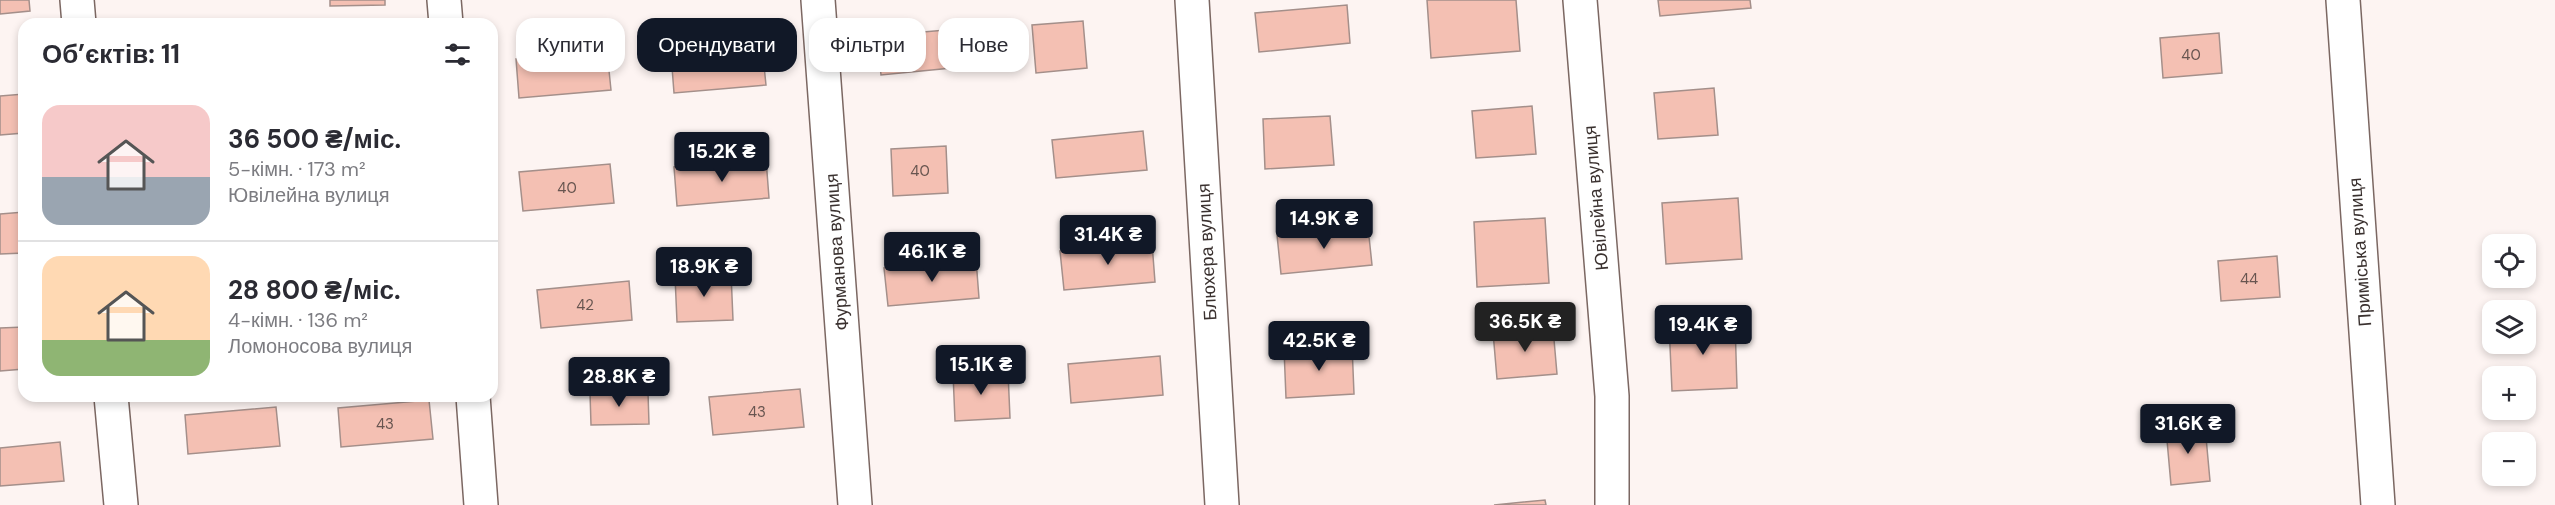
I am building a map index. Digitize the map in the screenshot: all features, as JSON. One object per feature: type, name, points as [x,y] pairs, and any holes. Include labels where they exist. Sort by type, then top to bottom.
[{"type":"street","points":[[77,0],[78,18]]},
{"type":"street","points":[[444,0],[446,18]]},
{"type":"street","name":"Фурманова вулиця","points":[[818,0],[855,505]]},
{"type":"street","name":"Блюхера вулиця","points":[[1192,0],[1222,505]]},
{"type":"street","name":"Ювілейна вулиця","points":[[1580,0],[1611,396],[1612,505]]},
{"type":"street","name":"Приміська вулиця","points":[[2343,0],[2378,505]]},
{"type":"street","points":[[112,402],[121,505]]},
{"type":"street","points":[[473,402],[481,505]]},
{"type":"building","points":[[0,0],[29,0],[30,11],[0,14]]},
{"type":"building","points":[[330,0],[385,0],[385,5],[330,6]]},
{"type":"building","points":[[1427,0],[1516,0],[1520,51],[1431,58]]},
{"type":"building","points":[[1658,0],[1750,0],[1751,8],[1660,16]]},
{"type":"building","points":[[1347,5],[1350,43],[1259,52],[1255,13]]},
{"type":"building","points":[[1083,21],[1087,68],[1036,73],[1032,25]]},
{"type":"building","points":[[938,31],[938,69],[926,71],[926,32]]},
{"type":"building","points":[[2219,33],[2222,73],[2163,78],[2160,38]]},
{"type":"building","points":[[517,72],[609,72],[611,90],[519,98]]},
{"type":"building","points":[[672,72],[765,72],[766,85],[674,93]]},
{"type":"building","points":[[881,72],[911,72],[881,75]]},
{"type":"building","points":[[1714,88],[1718,135],[1658,139],[1654,93]]},
{"type":"building","points":[[18,94],[18,134],[0,135],[0,96]]},
{"type":"building","points":[[1532,106],[1536,154],[1476,158],[1472,111]]},
{"type":"building","points":[[1330,116],[1334,165],[1265,169],[1263,119]]},
{"type":"building","points":[[1143,131],[1147,170],[1056,178],[1052,140]]},
{"type":"building","points":[[946,146],[948,193],[893,196],[891,149]]},
{"type":"building","points":[[766,159],[769,198],[677,206],[674,167]]},
{"type":"building","points":[[610,164],[614,203],[523,211],[519,172]]},
{"type":"building","points":[[1738,198],[1742,259],[1666,264],[1662,203]]},
{"type":"building","points":[[18,212],[18,253],[0,254],[0,214]]},
{"type":"building","points":[[1545,218],[1549,283],[1477,287],[1474,222]]},
{"type":"building","points":[[1368,227],[1372,265],[1281,274],[1277,235]]},
{"type":"building","points":[[1152,243],[1155,282],[1064,290],[1060,251]]},
{"type":"building","points":[[2277,256],[2280,297],[2221,301],[2218,261]]},
{"type":"building","points":[[976,259],[979,298],[888,306],[884,268]]},
{"type":"building","points":[[731,273],[733,320],[677,322],[675,276]]},
{"type":"building","points":[[629,281],[632,320],[541,328],[537,290]]},
{"type":"building","points":[[1735,322],[1737,388],[1672,391],[1669,324]]},
{"type":"building","points":[[18,327],[18,370],[0,371],[0,328]]},
{"type":"building","points":[[1553,328],[1557,374],[1497,379],[1493,332]]},
{"type":"building","points":[[1352,345],[1354,394],[1286,398],[1284,349]]},
{"type":"building","points":[[1160,356],[1163,395],[1071,403],[1068,364]]},
{"type":"building","points":[[1008,372],[1010,418],[955,421],[953,373]]},
{"type":"building","points":[[800,389],[804,427],[713,435],[709,397]]},
{"type":"building","points":[[648,392],[649,424],[591,425],[590,393]]},
{"type":"building","points":[[429,402],[433,439],[341,447],[338,408]]},
{"type":"building","points":[[276,407],[280,446],[188,454],[185,415]]},
{"type":"building","points":[[2205,426],[2210,481],[2171,485],[2166,429]]},
{"type":"building","points":[[60,442],[64,481],[0,486],[0,448]]},
{"type":"building","points":[[1545,500],[1546,505],[1494,505]]}]
